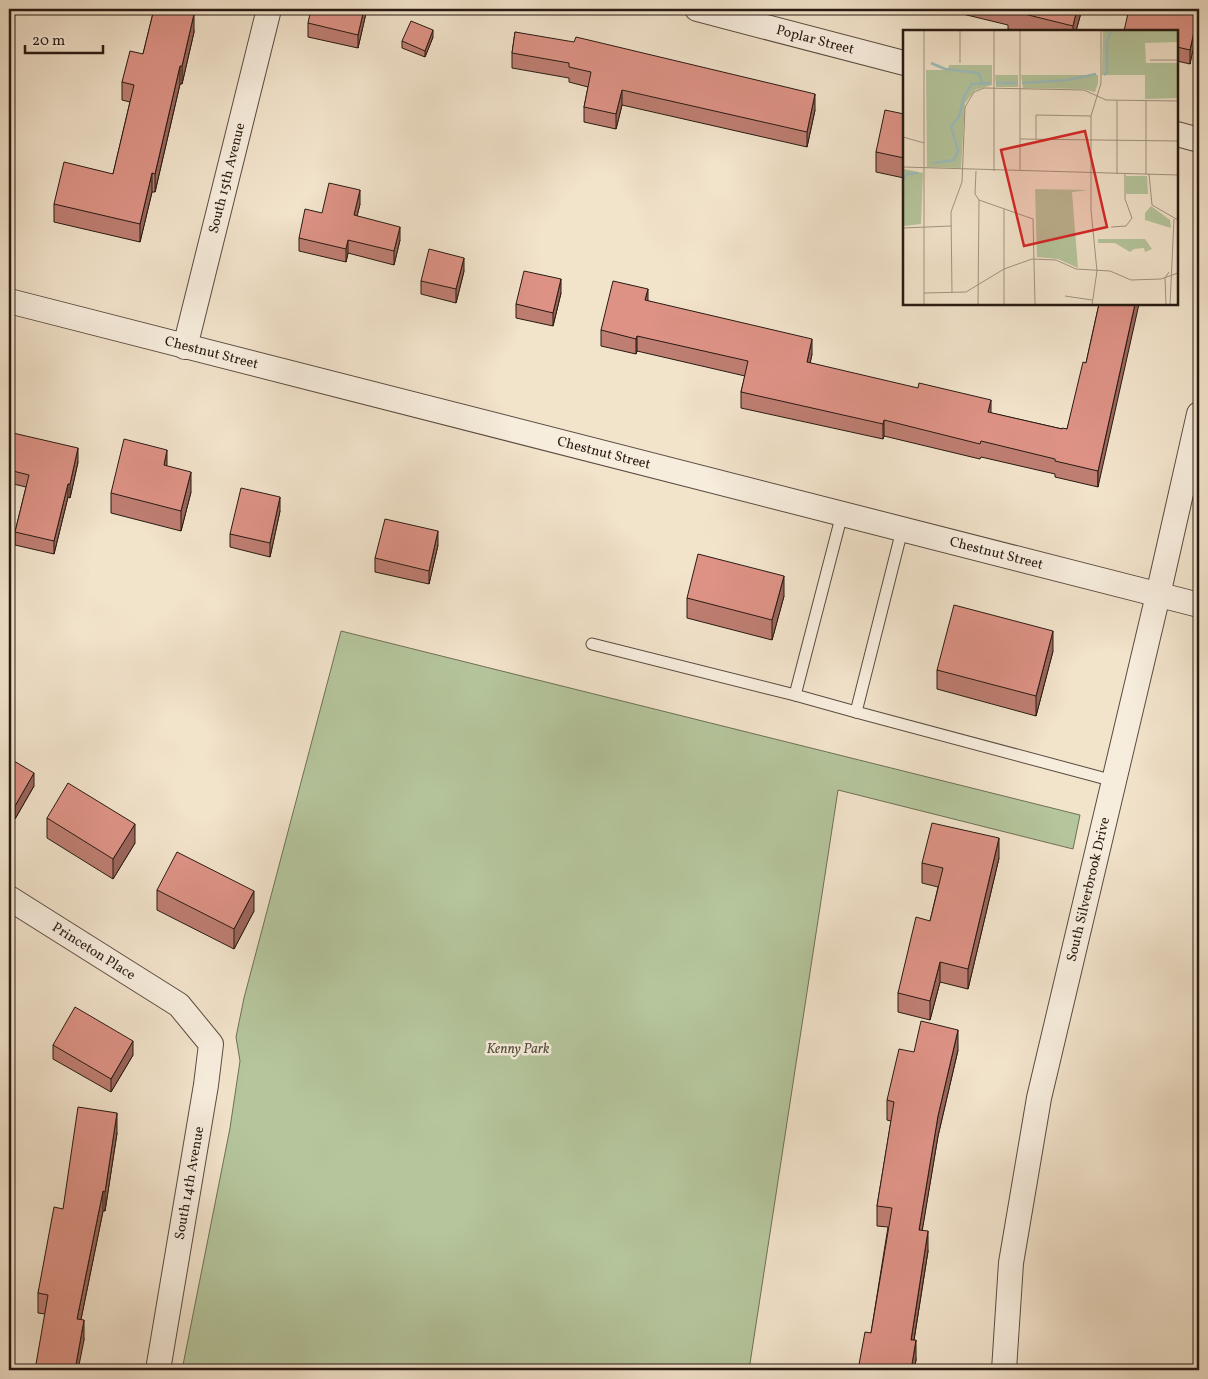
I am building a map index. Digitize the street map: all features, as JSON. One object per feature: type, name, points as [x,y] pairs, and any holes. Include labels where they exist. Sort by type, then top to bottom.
[{"type":"street","name":"South 15th Avenue","points":[[184,347],[269,9]]},
{"type":"street","name":"Poplar Street","points":[[697,9],[903,63]]},
{"type":"street","points":[[1178,134],[1199,140]]},
{"type":"street","name":"Chestnut Street","points":[[9,301],[1199,605]]},
{"type":"street","name":"South Silverbrook Drive","points":[[1004,1370],[1011,1263],[1039,1098],[1199,414]]},
{"type":"street","name":"Princeton Place","points":[[9,898],[179,1005]]},
{"type":"street","name":"South 14th Avenue","points":[[158,1370],[206,1085],[211,1044],[179,1005]]},
{"type":"lane","points":[[796,695],[842,514]]},
{"type":"lane","points":[[856,712],[902,530]]},
{"type":"lane","points":[[592,644],[796,695],[1114,780]]},
{"type":"green space","name":"Kenny Park","points":[[341,631],[1080,815],[1073,849],[838,790],[749,1370],[182,1370],[230,1128],[240,1061],[236,1037],[244,998]]},
{"type":"building","points":[[154,9],[188,9],[188,13],[194,14],[155,174],[152,173],[140,224],[54,204],[64,162],[113,174],[134,85],[122,82],[130,51],[143,54]]},
{"type":"building","points":[[311,9],[364,9],[358,35],[308,23]]},
{"type":"building","points":[[1008,9],[1077,9],[1073,26]]},
{"type":"building","points":[[1129,9],[1199,9],[1190,50],[1178,47],[1178,30],[1124,30]]},
{"type":"building","points":[[411,21],[433,30],[425,51],[402,41]]},
{"type":"building","points":[[515,32],[574,42],[576,37],[815,94],[807,132],[622,90],[616,114],[584,107],[591,72],[569,67],[569,63],[512,53]]},
{"type":"building","points":[[885,110],[903,114],[903,158],[876,152]]},
{"type":"building","points":[[9,160],[14,161],[9,183]]},
{"type":"building","points":[[329,183],[360,190],[354,215],[400,227],[394,251],[348,240],[346,249],[299,238],[305,209],[322,213]]},
{"type":"building","points":[[429,249],[464,258],[456,289],[421,281]]},
{"type":"building","points":[[524,271],[561,279],[553,313],[516,304]]},
{"type":"building","points":[[613,281],[648,289],[645,300],[812,339],[807,362],[918,388],[919,383],[991,400],[988,412],[1067,429],[1083,362],[1086,363],[1099,305],[1135,305],[1098,471],[981,441],[980,444],[884,420],[883,424],[741,392],[748,361],[637,336],[636,339],[601,330]]},
{"type":"building","points":[[13,433],[78,448],[54,541],[15,532],[29,475],[9,470],[9,452]]},
{"type":"building","points":[[124,439],[167,450],[164,465],[191,472],[181,511],[111,493]]},
{"type":"building","points":[[241,488],[280,497],[270,543],[230,534]]},
{"type":"building","points":[[385,519],[438,531],[429,571],[375,558]]},
{"type":"building","points":[[698,554],[784,576],[772,620],[687,598]]},
{"type":"building","points":[[954,605],[1053,631],[1036,696],[937,670]]},
{"type":"building","points":[[9,758],[34,773],[15,806],[9,802]]},
{"type":"building","points":[[68,783],[135,824],[113,859],[47,818]]},
{"type":"building","points":[[932,823],[999,838],[968,969],[940,962],[930,1001],[898,993],[916,917],[930,921],[943,868],[922,863]]},
{"type":"building","points":[[177,852],[254,891],[234,929],[157,890]]},
{"type":"building","points":[[75,1007],[133,1041],[111,1079],[53,1045]]},
{"type":"building","points":[[921,1021],[958,1030],[938,1116],[919,1230],[928,1231],[911,1340],[916,1340],[911,1370],[858,1370],[865,1332],[871,1333],[892,1208],[877,1206],[894,1102],[887,1100],[899,1049],[914,1052]]},
{"type":"building","points":[[78,1107],[117,1113],[105,1192],[103,1191],[77,1319],[84,1320],[75,1370],[35,1370],[48,1295],[38,1293],[54,1207],[63,1209]]}]
